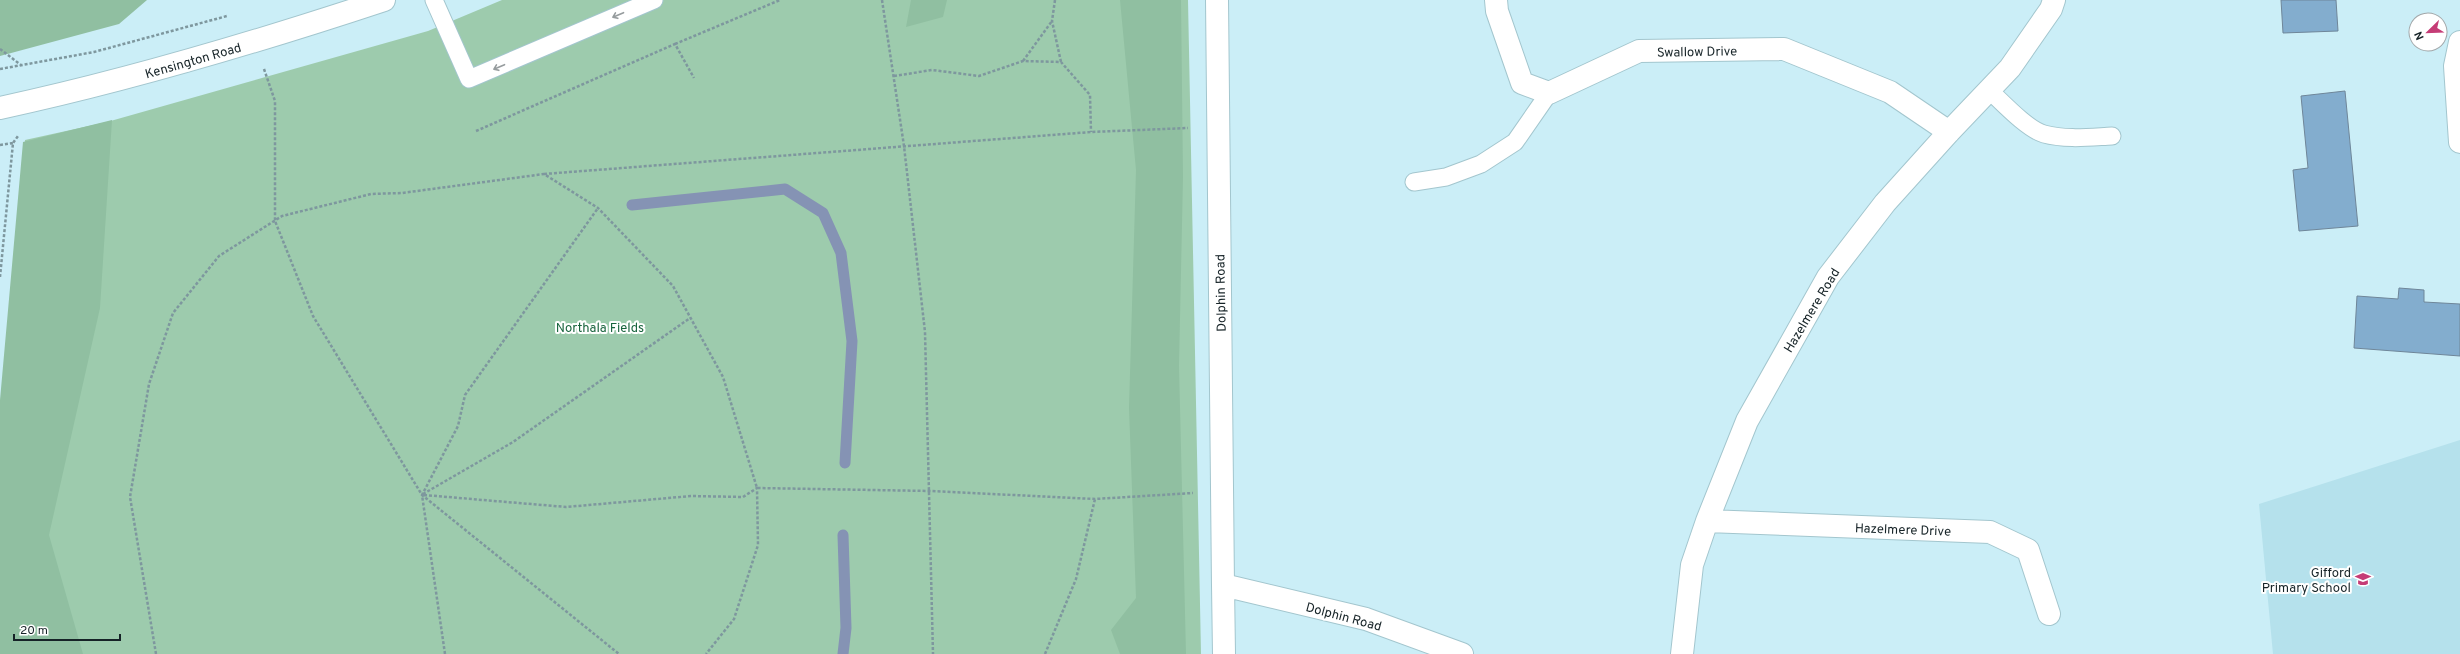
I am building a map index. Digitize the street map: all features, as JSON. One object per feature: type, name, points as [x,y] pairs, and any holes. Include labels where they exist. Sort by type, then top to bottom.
[{"type":"street","name":"Kensington Road","points":[[0,108],[155,71],[256,42],[384,0]]},
{"type":"street","name":"Dolphin Road","points":[[1217,0],[1224,654]]},
{"type":"street","points":[[1496,0],[1497,11],[1522,83],[1549,93]]},
{"type":"street","name":"Hazelmere Road","points":[[1682,654],[1692,565],[1707,521],[1748,421],[1828,277],[1885,203],[1949,132],[2010,68],[2051,9],[2054,0]]},
{"type":"street","points":[[2460,42],[2455,66],[2460,142]]},
{"type":"street","name":"Swallow Drive","points":[[1549,93],[1639,51],[1784,49],[1890,92],[1949,132]]},
{"type":"street","name":"Hazelmere Drive","points":[[1707,521],[1990,532],[2028,550],[2049,614]]},
{"type":"street","name":"Dolphin Road","points":[[1223,585],[1366,619],[1462,654]]},
{"type":"lane","points":[[434,0],[469,80],[654,0]]},
{"type":"lane","points":[[1989,90],[2025,122],[2043,134],[2066,137],[2112,136]]},
{"type":"lane","points":[[1414,182],[1446,177],[1481,164],[1515,142],[1549,93]]},
{"type":"path","points":[[476,131],[780,0]]},
{"type":"path","points":[[882,0],[904,146],[925,332],[931,491],[933,654]]},
{"type":"path","points":[[1055,0],[1052,21],[1061,62],[1090,95],[1091,132]]},
{"type":"path","points":[[0,69],[94,52],[233,14]]},
{"type":"path","points":[[1023,61],[1052,21]]},
{"type":"path","points":[[256,42],[275,101],[275,221],[313,316],[422,495],[619,654]]},
{"type":"path","points":[[675,44],[694,78]]},
{"type":"path","points":[[0,49],[21,64]]},
{"type":"path","points":[[894,76],[932,70],[979,76],[1023,61],[1061,62]]},
{"type":"path","points":[[156,654],[130,497],[149,384],[173,314],[219,256],[282,216],[370,194],[402,193],[544,174],[1091,132],[1218,126]]},
{"type":"path","points":[[0,277],[13,143],[20,133]]},
{"type":"path","points":[[0,145],[13,143]]},
{"type":"path","points":[[544,174],[598,208],[673,286],[723,377],[757,488],[758,545],[734,618],[706,654]]},
{"type":"path","points":[[444,654],[422,495],[458,426],[465,395],[598,208]]},
{"type":"path","points":[[422,495],[513,442],[690,318]]},
{"type":"path","points":[[422,495],[566,508],[691,496],[743,497],[757,488],[931,491],[1095,499],[1222,491]]},
{"type":"path","points":[[1045,654],[1076,579],[1095,499]]},
{"type":"shaded area","name":"Gifford Primary School","points":[[2460,440],[2460,654],[2273,654],[2259,504]]},
{"type":"green space","points":[[0,0],[147,0],[119,24],[0,56]]},
{"type":"green space","name":"Northala Fields","points":[[502,0],[1188,0],[1201,654],[0,654],[25,140],[107,122],[428,31]]},
{"type":"green space","points":[[911,0],[947,0],[943,17],[906,27]]},
{"type":"green space","points":[[1120,0],[1181,0],[1183,177],[1179,366],[1186,654],[1120,654],[1111,630],[1136,598],[1129,408],[1136,170]]},
{"type":"green space","points":[[112,120],[100,308],[49,535],[83,654],[0,654],[0,400],[23,142]]},
{"type":"building","points":[[2281,0],[2336,0],[2338,31],[2283,33]]},
{"type":"building","points":[[2345,91],[2358,226],[2299,231],[2293,170],[2308,168],[2301,96]]},
{"type":"building","points":[[2399,288],[2424,290],[2424,302],[2460,304],[2460,356],[2354,348],[2357,296],[2398,299]]},
{"type":"waterway","points":[[632,205],[785,189],[823,213],[841,253],[852,341],[845,463]]},
{"type":"waterway","points":[[843,535],[846,628],[843,654]]},
{"type":"place","name":"Gifford Primary School","points":[[2363,579]]}]
